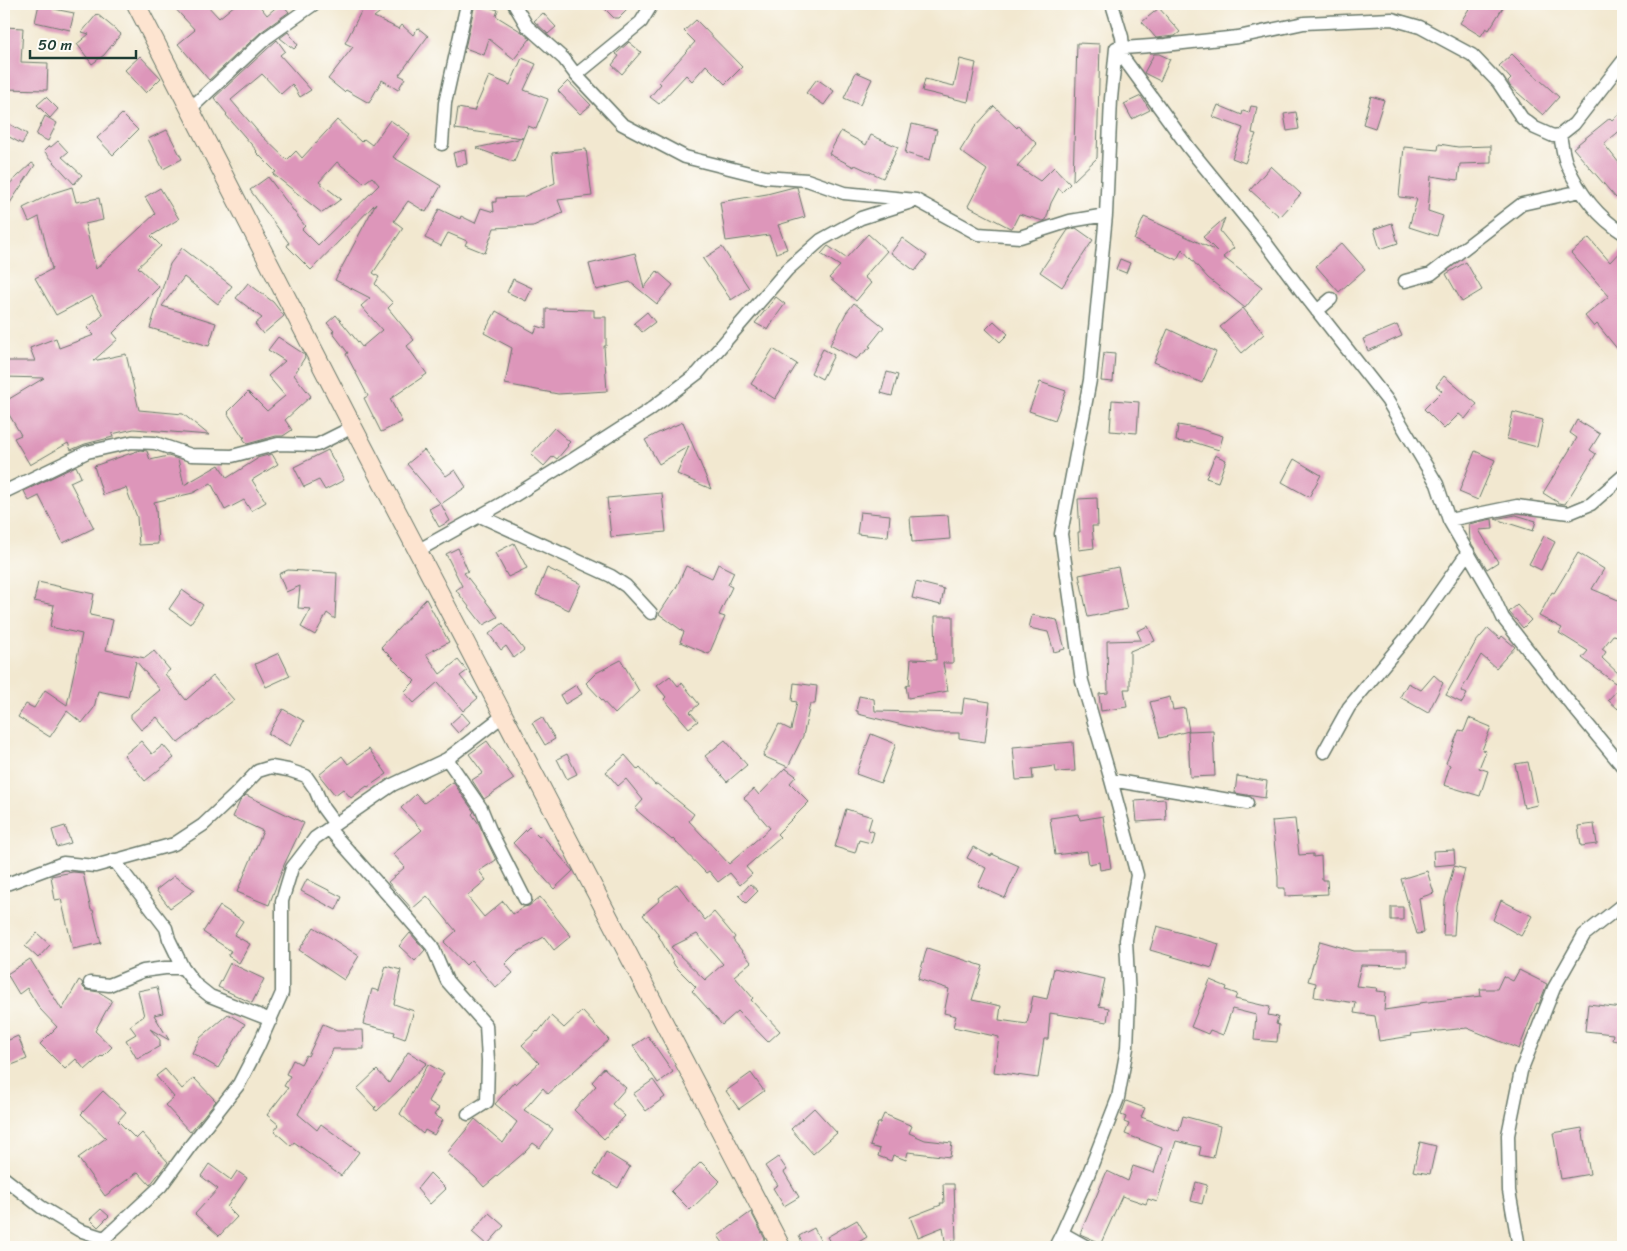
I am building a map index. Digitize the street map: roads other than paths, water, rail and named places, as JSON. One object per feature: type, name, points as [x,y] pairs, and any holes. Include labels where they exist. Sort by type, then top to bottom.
[{"type":"main road","points":[[136,4],[353,427],[419,550],[780,1247]]},
{"type":"street","points":[[191,108],[266,38],[314,4]]},
{"type":"street","points":[[442,144],[445,103],[467,4]]},
{"type":"street","points":[[514,4],[526,26],[564,59],[576,75],[622,124],[686,158],[765,177],[807,180],[844,193],[916,200],[978,234],[1020,237],[1070,221],[1106,215]]},
{"type":"street","points":[[576,75],[641,22],[652,4]]},
{"type":"street","points":[[1054,1247],[1088,1175],[1118,1098],[1127,1048],[1129,998],[1126,940],[1137,875],[1082,681],[1060,534],[1090,380],[1106,215],[1112,99],[1122,37],[1112,4]]},
{"type":"street","points":[[1120,48],[1238,37],[1304,24],[1392,19],[1420,27],[1472,55],[1498,82],[1522,118],[1535,128],[1553,136],[1560,135],[1574,124],[1623,61]]},
{"type":"street","points":[[1120,48],[1189,148],[1259,234],[1387,400],[1437,484],[1449,520],[1492,594],[1503,618],[1623,767]]},
{"type":"street","points":[[1560,135],[1566,164],[1581,191],[1596,211],[1623,232]]},
{"type":"street","points":[[1405,280],[1431,274],[1522,204],[1581,191]]},
{"type":"street","points":[[419,550],[518,494],[648,411],[698,373],[787,270],[821,240],[860,218],[916,200]]},
{"type":"street","points":[[1317,311],[1331,299]]},
{"type":"street","points":[[4,492],[87,452],[132,442],[156,443],[191,455],[232,456],[278,444],[317,445],[353,427]]},
{"type":"street","points":[[1449,520],[1517,506],[1569,513],[1591,504],[1623,476]]},
{"type":"street","points":[[480,516],[611,576],[626,586],[651,613]]},
{"type":"street","points":[[1324,752],[1349,707],[1416,626],[1468,552]]},
{"type":"street","points":[[4,1178],[41,1207],[100,1242],[161,1186],[239,1084],[271,1020],[282,993],[282,901],[292,868],[315,838],[331,826],[392,785],[447,759],[504,716]]},
{"type":"street","points":[[447,759],[481,808],[525,899]]},
{"type":"street","points":[[4,885],[63,863],[95,866],[174,844],[203,825],[236,795],[258,771],[271,767],[306,776],[331,826],[432,946],[447,981],[486,1025],[488,1061],[487,1102],[468,1114]]},
{"type":"street","points":[[1111,780],[1247,803]]},
{"type":"street","points":[[114,860],[166,928],[169,939],[183,968],[195,984],[210,996],[271,1020]]},
{"type":"street","points":[[1519,1247],[1509,1191],[1508,1135],[1520,1071],[1554,988],[1584,935],[1623,904]]},
{"type":"street","points":[[90,983],[110,985],[143,971],[183,968]]},
{"type":"street","points":[[1062,1233],[1087,1247]]}]
